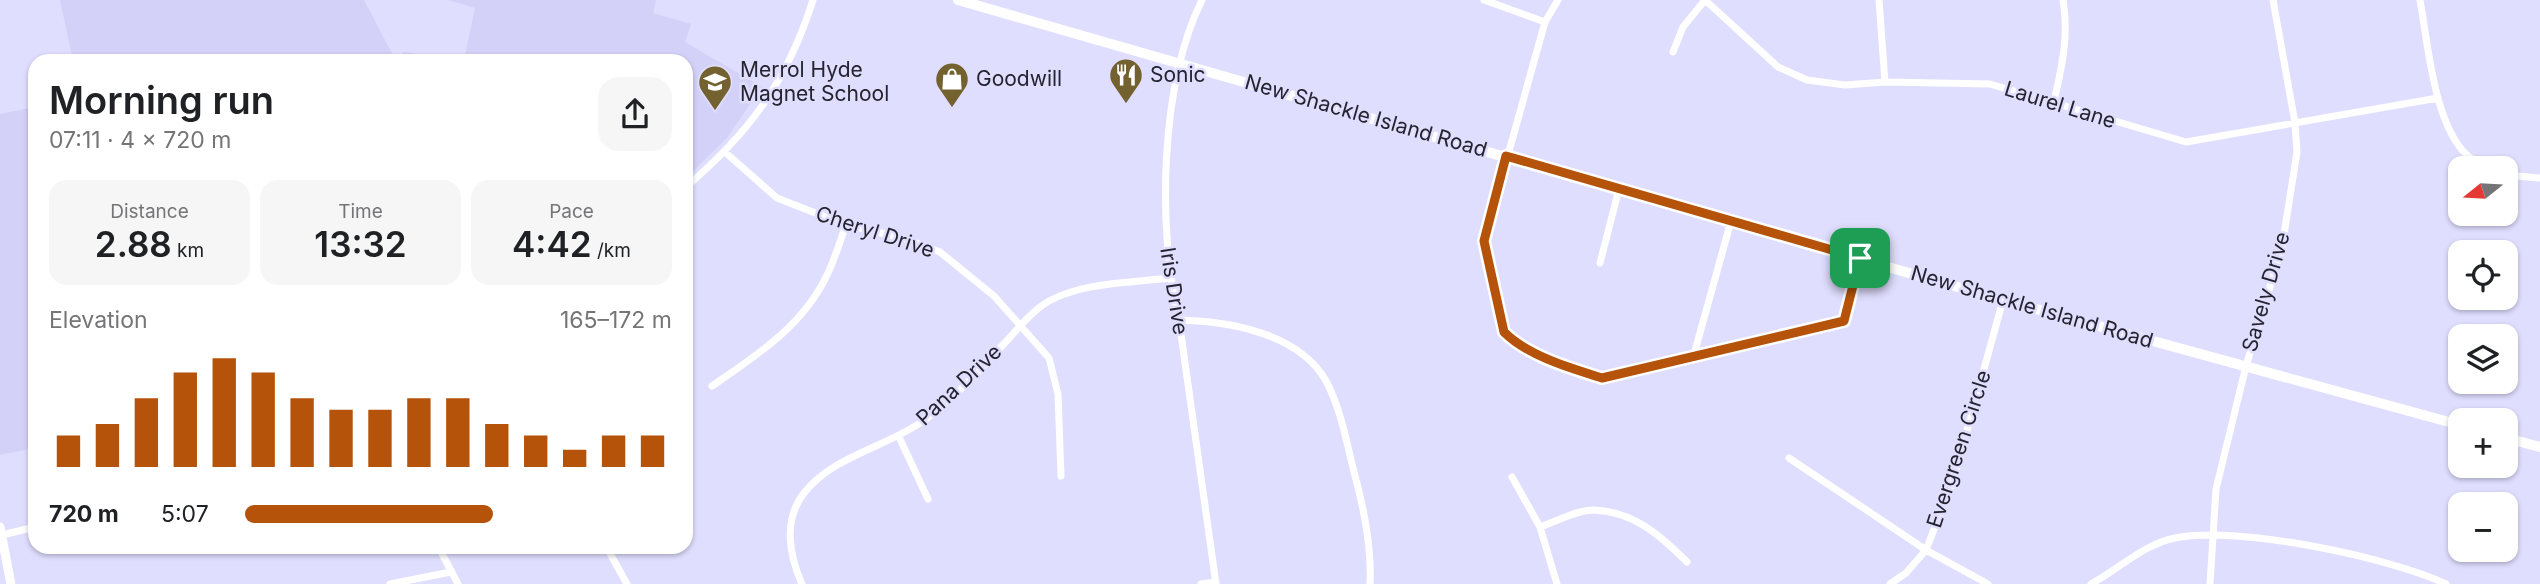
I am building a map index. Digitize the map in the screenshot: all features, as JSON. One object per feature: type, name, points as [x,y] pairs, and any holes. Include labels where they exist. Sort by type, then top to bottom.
[{"type":"main road","name":"New Shackle Island Road","points":[[958,0],[2003,300],[2448,422]]},
{"type":"main road","points":[[2518,441],[2540,447]]},
{"type":"street","points":[[693,181],[726,153],[762,110],[792,55],[813,0]]},
{"type":"street","name":"Iris Drive","points":[[1202,0],[1181,65],[1165,180],[1169,278],[1179,320],[1216,583]]},
{"type":"street","points":[[1484,0],[1545,22]]},
{"type":"street","points":[[1558,0],[1545,22],[1484,241],[1504,332],[1513,341],[1572,369],[1602,378],[1693,358],[1844,321],[1860,258]]},
{"type":"street","points":[[1673,52],[1683,27],[1705,0]]},
{"type":"street","name":"Laurel Lane","points":[[1705,0],[1778,67],[1807,80],[1844,85],[1885,82],[1990,84],[2054,101],[2117,124],[2186,142],[2438,98]]},
{"type":"street","points":[[1879,0],[1885,82]]},
{"type":"street","points":[[2054,101],[2064,59],[2066,17],[2063,0]]},
{"type":"street","name":"Savely Drive","points":[[2210,584],[2216,489],[2246,366],[2281,247],[2297,152],[2295,123],[2273,0]]},
{"type":"street","points":[[2420,0],[2438,98],[2453,136],[2468,156]]},
{"type":"street","name":"Cheryl Drive","points":[[726,153],[777,198],[846,225],[907,240],[940,252],[994,296],[1049,358],[1058,394],[1061,476]]},
{"type":"street","points":[[2518,176],[2539,178]]},
{"type":"street","points":[[1600,263],[1619,188]]},
{"type":"street","points":[[1693,358],[1731,221]]},
{"type":"street","points":[[712,386],[771,345],[796,322],[827,275],[846,225]]},
{"type":"street","name":"Pana Drive","points":[[802,584],[790,545],[792,515],[803,494],[819,478],[847,460],[899,438],[953,397],[1022,325],[1048,302],[1083,288],[1169,278]]},
{"type":"street","name":"Evergreen Circle","points":[[1889,584],[1906,573],[1926,550],[1954,478],[2003,300]]},
{"type":"street","points":[[1179,320],[1215,321],[1254,328],[1298,352],[1325,379],[1342,421],[1366,525],[1370,584]]},
{"type":"street","points":[[899,438],[928,499]]},
{"type":"street","points":[[1789,458],[1864,505],[1926,550],[1988,584]]},
{"type":"street","points":[[1511,477],[1540,527],[1557,584]]},
{"type":"street","points":[[1540,527],[1591,510],[1632,517],[1661,536],[1687,562]]},
{"type":"street","points":[[11,584],[1,531],[28,528]]},
{"type":"street","points":[[2091,584],[2151,545],[2175,538],[2213,534],[2328,550],[2377,561],[2446,584]]},
{"type":"street","points":[[442,554],[458,584]]},
{"type":"street","points":[[610,554],[627,584]]},
{"type":"street","points":[[390,584],[451,572]]},
{"type":"street","points":[[1201,584],[1216,583]]},
{"type":"shaded area","points":[[60,0],[364,0],[392,54],[72,54]]},
{"type":"shaded area","name":"Merrol Hyde Magnet School","points":[[448,0],[656,0],[653,13],[691,24],[685,42],[762,87],[727,138],[693,171],[693,54],[465,54],[475,8]]},
{"type":"shaded area","points":[[28,108],[28,449],[0,455],[0,114]]},
{"type":"place","name":"Sonic","points":[[1126,105]]},
{"type":"place","name":"Goodwill","points":[[952,109]]},
{"type":"place","name":"Merrol Hyde Magnet School","points":[[715,112]]},
{"type":"route","points":[[1506,156],[1860,258],[1844,321],[1602,378],[1572,369],[1513,341],[1504,332],[1484,241],[1506,156]]}]
